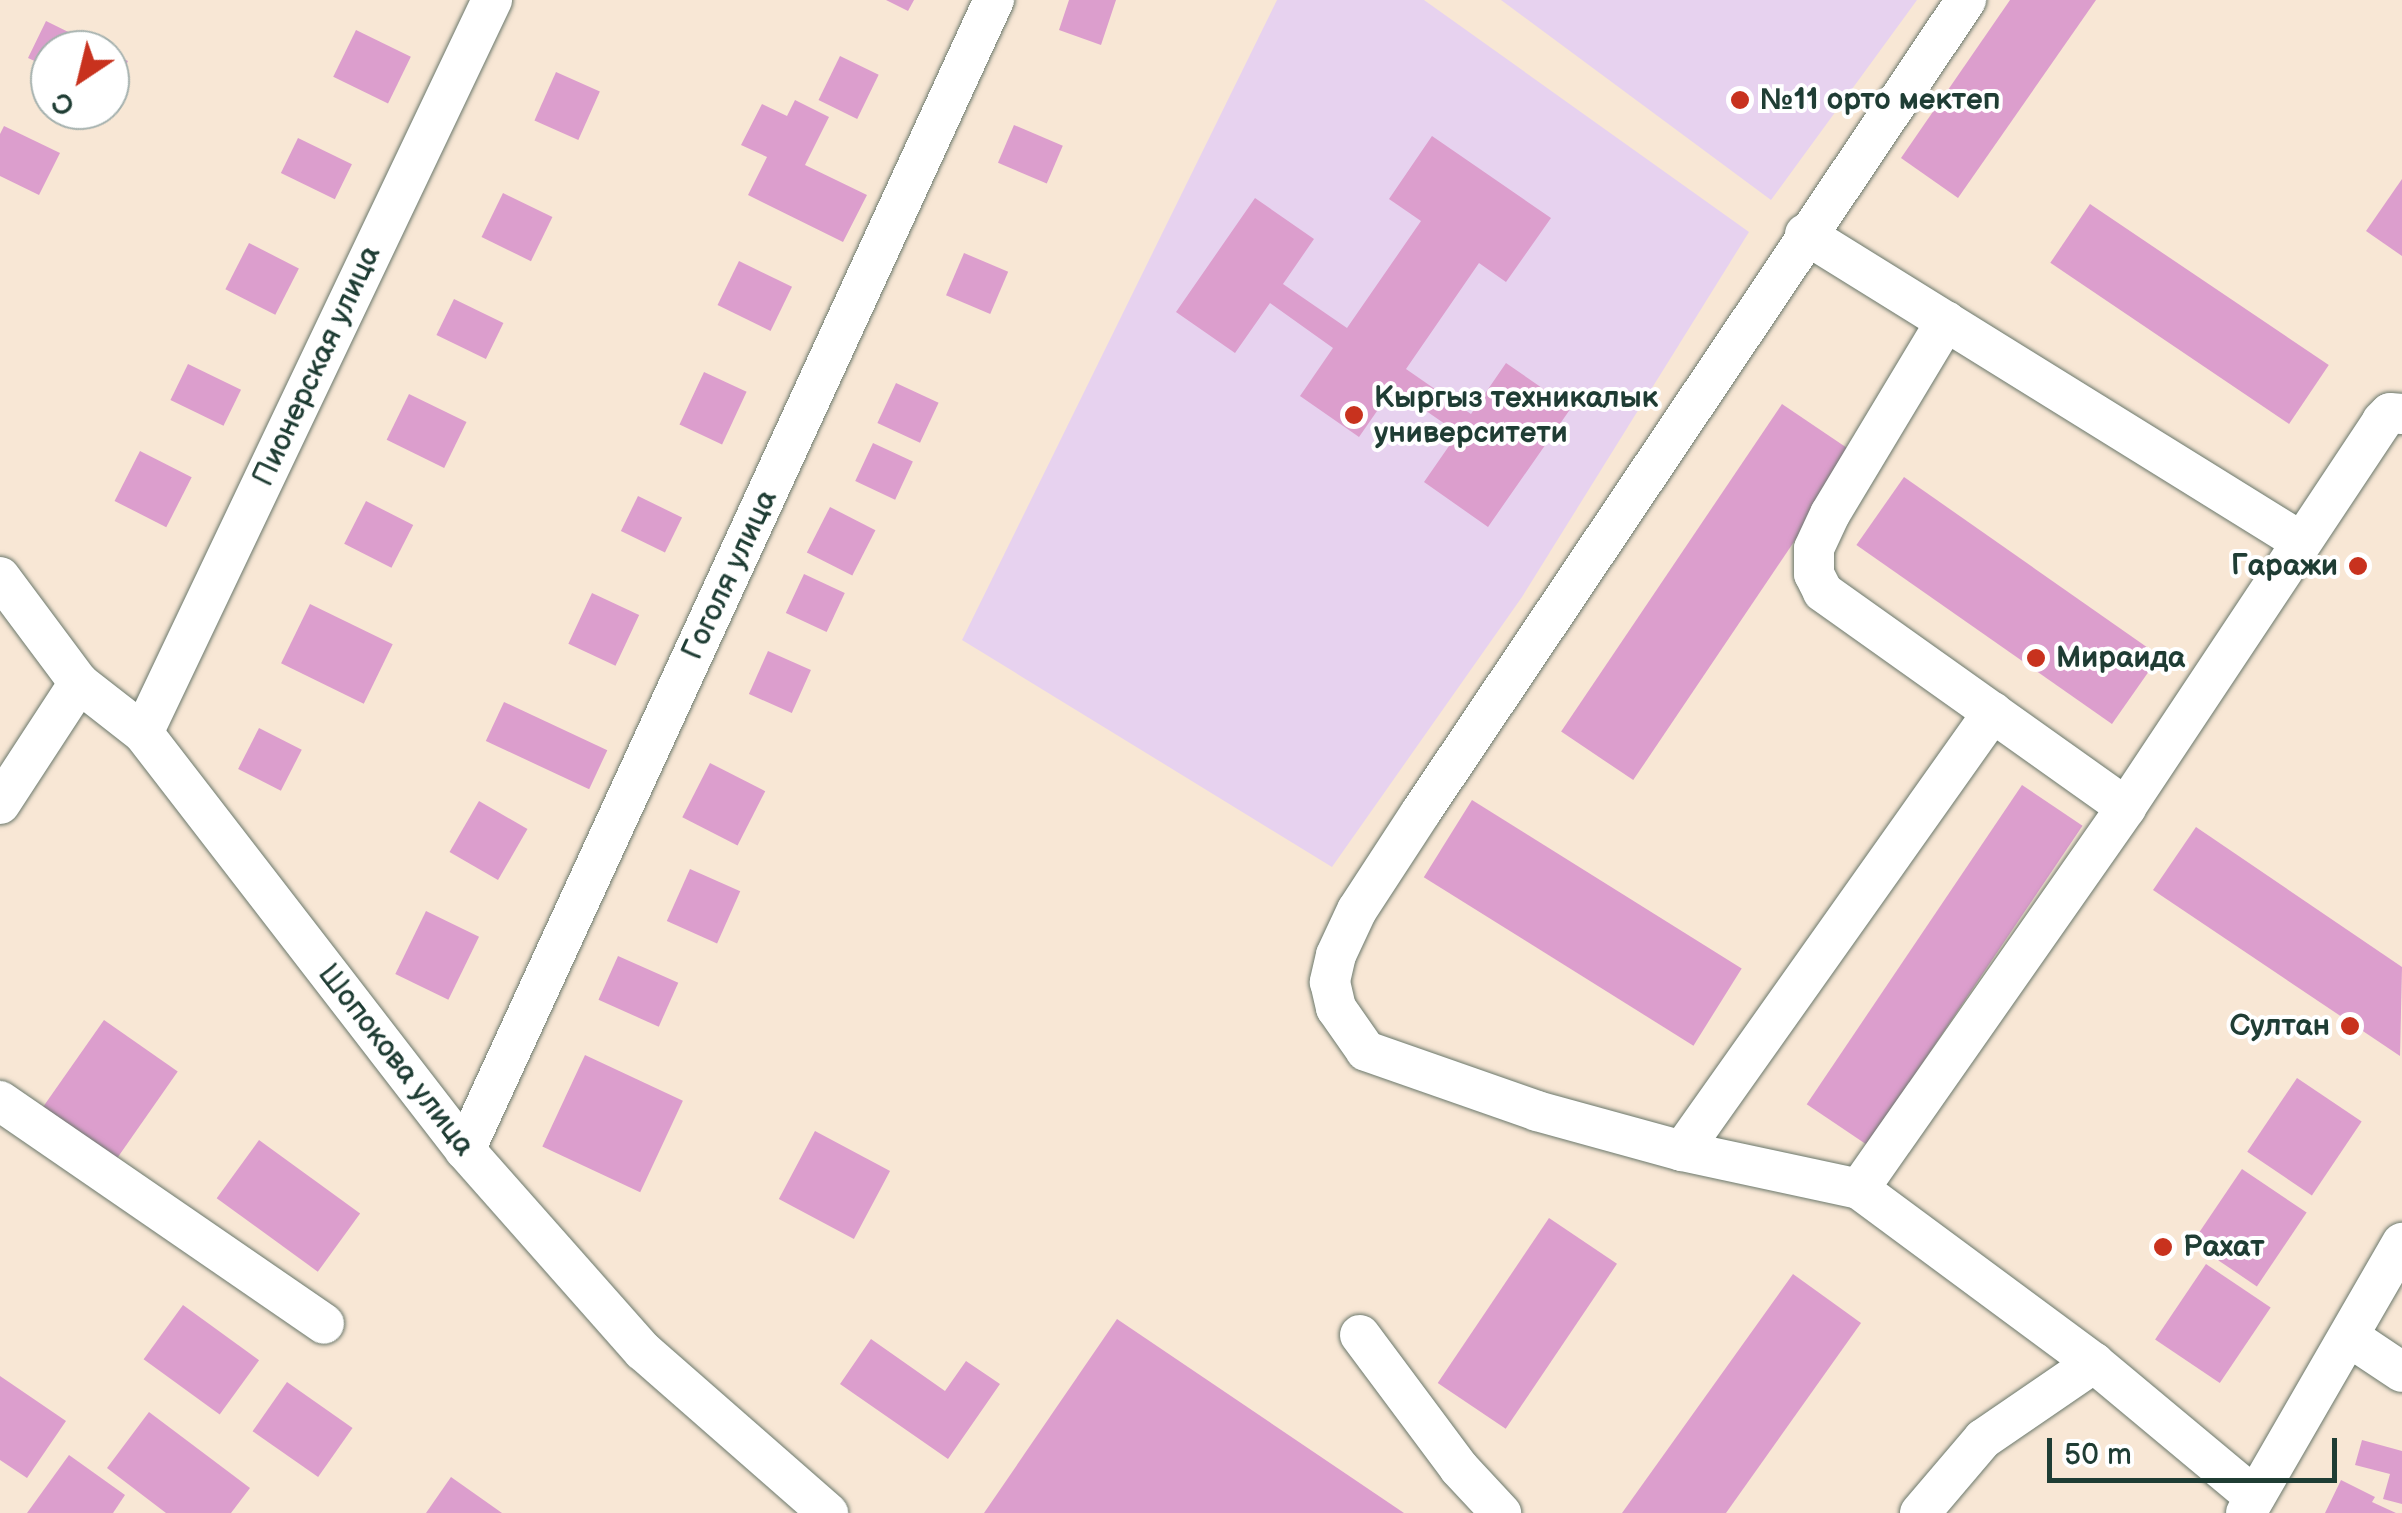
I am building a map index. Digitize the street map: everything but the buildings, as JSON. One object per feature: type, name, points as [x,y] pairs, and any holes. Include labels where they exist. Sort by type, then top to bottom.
[{"type":"street","name":"Пионерская улица","points":[[143,733],[492,0]]},
{"type":"street","name":"Гоголя улица","points":[[465,1150],[994,0]]},
{"type":"street","points":[[1966,0],[1357,910],[1336,955],[1330,982],[1336,1008],[1366,1051],[1538,1111],[1682,1151],[1859,1188],[2094,1362],[2251,1505],[2351,1338],[2402,1243]]},
{"type":"street","points":[[1806,234],[2300,541]]},
{"type":"street","points":[[1946,321],[1830,514],[1814,549],[1814,574],[1823,592],[2126,808]]},
{"type":"street","points":[[1859,1188],[2126,808],[2382,421],[2390,414],[2402,414]]},
{"type":"street","name":"Шопокова улица","points":[[0,576],[80,683],[143,733],[465,1150],[643,1350],[828,1513]]},
{"type":"street","points":[[0,804],[80,683]]},
{"type":"street","points":[[1682,1151],[1993,712]]},
{"type":"street","points":[[0,1101],[324,1324]]},
{"type":"street","points":[[1360,1335],[1459,1468],[1501,1513]]},
{"type":"street","points":[[2351,1338],[2402,1372]]},
{"type":"street","points":[[1920,1513],[1983,1439],[2094,1362]]},
{"type":"shaded area","name":"Кыргыз техникалык университети","points":[[1277,0],[1424,0],[1749,232],[1522,597],[1332,867],[962,640]]},
{"type":"shaded area","name":"№11 орто мектеп","points":[[1501,0],[1917,0],[1771,200]]},
{"type":"place","name":"№11 орто мектеп","points":[[1740,100]]},
{"type":"place","name":"Кыргыз техникалык университети","points":[[1354,415]]},
{"type":"place","name":"Гаражи","points":[[2358,566]]},
{"type":"place","name":"Мираида","points":[[2036,658]]},
{"type":"place","name":"Султан","points":[[2350,1026]]},
{"type":"place","name":"Рахат","points":[[2163,1247]]}]
